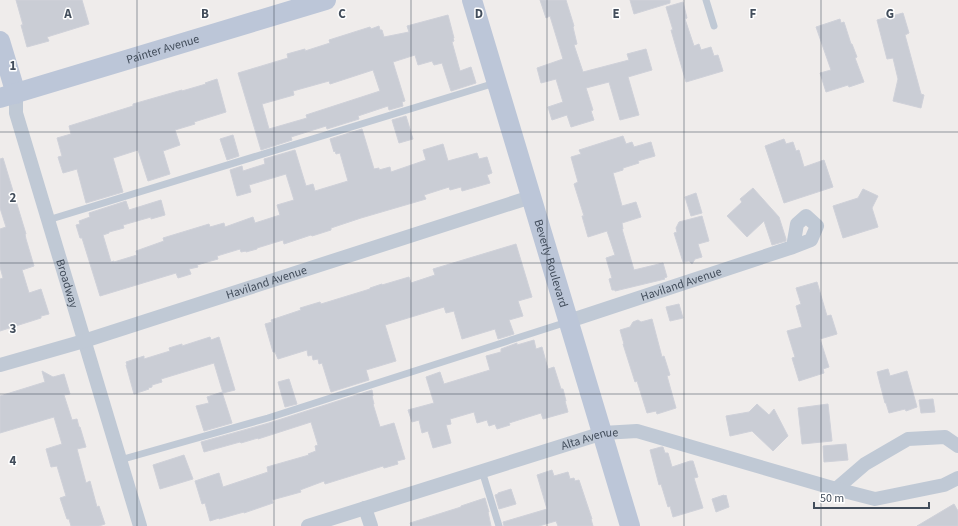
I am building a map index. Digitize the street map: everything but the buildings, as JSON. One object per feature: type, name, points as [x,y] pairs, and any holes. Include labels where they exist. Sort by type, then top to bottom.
[{"type":"street","name":"Painter Avenue","points":[[8,96],[326,0]]},
{"type":"street","name":"Beverly Boulevard","points":[[472,0],[630,526]]},
{"type":"street","name":"Broadway","points":[[0,41],[8,96],[16,113],[140,526]]},
{"type":"street","name":"Haviland Avenue","points":[[0,366],[84,341],[531,197]]},
{"type":"street","name":"Haviland Avenue","points":[[569,321],[793,247]]},
{"type":"street","name":"Alta Avenue","points":[[308,526],[602,433],[637,431],[875,499],[944,485],[958,478]]},
{"type":"street","points":[[836,489],[865,464],[908,439],[945,437],[958,446]]},
{"type":"street","points":[[366,508],[371,526]]},
{"type":"lane","points":[[706,0],[714,26]]},
{"type":"lane","points":[[48,220],[497,83]]},
{"type":"lane","points":[[120,460],[268,418],[569,321]]},
{"type":"lane","points":[[482,471],[499,526]]}]
